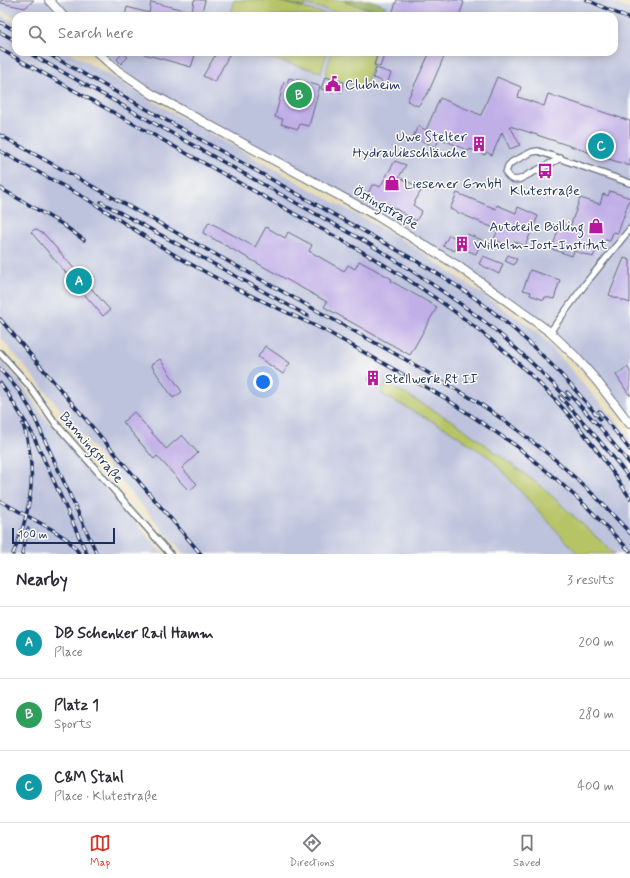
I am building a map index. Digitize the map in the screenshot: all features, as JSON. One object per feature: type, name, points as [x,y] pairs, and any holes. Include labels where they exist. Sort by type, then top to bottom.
[{"type":"street","points":[[49,0],[60,12]]},
{"type":"street","name":"Östingstraße","points":[[101,56],[117,70],[152,94],[326,188],[409,235],[464,270],[550,332],[574,355],[596,380],[630,424]]},
{"type":"street","points":[[561,158],[520,179],[514,180],[509,178],[506,173],[508,166],[512,162],[532,152],[540,152],[561,158],[630,183]]},
{"type":"street","points":[[550,332],[586,283],[630,229]]},
{"type":"street","name":"Banningstraße","points":[[0,353],[28,384],[56,424],[170,554]]},
{"type":"shaded area","points":[[0,0],[607,0],[630,10],[630,424],[542,324],[338,195],[133,78],[108,56],[618,56],[618,12],[12,12],[12,16],[0,10]]},
{"type":"shaded area","points":[[0,15],[12,21],[12,56],[76,56],[166,109],[406,242],[538,332],[630,437],[630,554],[184,554],[0,337]]},
{"type":"shaded area","points":[[0,360],[20,382],[42,414],[67,444],[163,554],[0,554]]},
{"type":"green space","points":[[234,0],[274,0],[318,12],[230,12]]},
{"type":"green space","points":[[277,0],[346,0],[345,2],[381,12],[334,12],[305,4],[304,7]]},
{"type":"green space","points":[[346,0],[370,0],[386,6],[385,12],[381,12],[345,2]]},
{"type":"green space","points":[[262,56],[326,56],[321,72]]},
{"type":"green space","points":[[330,56],[374,56],[365,88],[325,77]]},
{"type":"green space","points":[[386,383],[456,423],[541,486],[615,554],[578,554],[490,458],[449,430],[381,394]]},
{"type":"building","points":[[1,0],[34,0],[25,8],[1,3]]},
{"type":"building","points":[[194,0],[205,0],[202,12],[192,12]]},
{"type":"building","points":[[397,0],[459,0],[464,2],[460,12],[392,12]]},
{"type":"building","points":[[151,2],[192,12],[149,12]]},
{"type":"building","points":[[127,7],[145,12],[126,12]]},
{"type":"building","points":[[120,56],[128,57],[121,64],[117,59]]},
{"type":"building","points":[[151,56],[195,56],[191,67]]},
{"type":"building","points":[[215,56],[228,56],[215,82],[203,76]]},
{"type":"building","points":[[377,56],[384,56],[380,67],[374,65]]},
{"type":"building","points":[[428,56],[444,56],[429,91],[418,106],[407,101]]},
{"type":"building","points":[[376,68],[391,73],[385,90],[380,88],[382,81],[373,78]]},
{"type":"building","name":"Clubheim","points":[[325,77],[344,82],[342,92],[334,90],[333,92],[321,89]]},
{"type":"building","points":[[497,77],[521,87],[518,97],[544,106],[548,94],[630,121],[630,166],[510,126],[520,145],[510,149],[502,132],[492,155],[486,152],[485,155],[470,149],[469,151],[439,138],[436,147],[413,137],[418,126],[426,130],[440,98],[481,115]]},
{"type":"building","points":[[289,78],[320,86],[309,126],[300,124],[298,129],[281,124],[283,119],[275,117],[284,82],[287,83]]},
{"type":"building","points":[[395,161],[406,165],[399,177],[422,189],[413,205],[422,211],[416,221],[389,205],[387,208],[367,196],[372,185],[380,187]]},
{"type":"building","name":"Autoteile Bölling","points":[[610,191],[630,198],[618,233],[613,232],[610,241],[605,240],[601,249],[597,248],[593,257],[574,251],[572,256],[552,249],[560,224],[570,227],[580,198],[600,204],[603,194],[608,196]]},
{"type":"building","points":[[457,193],[496,209],[497,205],[516,213],[518,207],[538,216],[525,246],[514,241],[511,247],[494,239],[498,230],[450,209]]},
{"type":"building","points":[[209,222],[255,247],[266,227],[285,238],[288,232],[312,245],[309,251],[344,271],[348,265],[355,269],[359,261],[392,279],[391,281],[437,307],[410,355],[324,307],[327,302],[203,233]]},
{"type":"building","points":[[35,229],[45,235],[110,310],[103,316],[31,232]]},
{"type":"building","name":"Wilhelm-Jost-Institut","points":[[467,234],[482,240],[476,254],[461,248],[460,250],[456,248],[455,251],[443,246],[449,235],[463,241]]},
{"type":"building","points":[[508,255],[517,259],[514,265],[505,261]]},
{"type":"building","points":[[483,256],[503,264],[499,274],[479,264]]},
{"type":"building","points":[[624,258],[630,260],[630,303],[609,295]]},
{"type":"building","points":[[530,270],[560,280],[554,299],[545,297],[544,300],[530,295],[531,292],[523,290]]},
{"type":"building","points":[[265,346],[290,363],[283,374],[258,357]]},
{"type":"building","points":[[160,359],[182,392],[173,398],[151,365]]},
{"type":"building","points":[[627,367],[630,371],[630,396],[616,375]]},
{"type":"building","name":"Stellwerk Rt II","points":[[371,373],[379,377],[376,384],[367,379]]},
{"type":"building","points":[[134,412],[166,449],[182,435],[198,453],[182,468],[197,484],[189,491],[157,456],[154,459],[123,422]]},
{"type":"railway","points":[[587,0],[614,12]]},
{"type":"railway","points":[[618,14],[630,19]]},
{"type":"railway","points":[[0,22],[12,29]]},
{"type":"railway","points":[[0,32],[12,39]]},
{"type":"railway","points":[[0,49],[12,56]]},
{"type":"railway","points":[[13,56],[361,251],[445,304],[522,366],[546,390],[585,434],[630,498]]},
{"type":"railway","points":[[34,56],[366,242],[415,273],[464,306],[495,330],[533,364],[568,399]]},
{"type":"railway","points":[[52,56],[413,259],[464,290],[529,342],[573,387],[600,419]]},
{"type":"railway","points":[[0,135],[408,361],[476,401],[515,428],[558,462],[597,498],[630,533]]},
{"type":"railway","points":[[0,151],[87,199],[185,261],[233,287],[326,331],[445,398],[515,445],[555,478],[587,507],[630,551]]},
{"type":"railway","points":[[0,188],[62,224],[84,240]]},
{"type":"railway","points":[[101,202],[308,316]]},
{"type":"railway","points":[[0,319],[201,554]]},
{"type":"railway","points":[[0,369],[19,391],[31,410],[97,554]]},
{"type":"railway","points":[[0,383],[32,433],[87,554]]},
{"type":"railway","points":[[567,392],[598,425],[630,464]]},
{"type":"railway","points":[[560,397],[579,417],[630,479]]},
{"type":"railway","points":[[599,411],[630,450]]},
{"type":"railway","points":[[13,554],[25,521],[31,490],[28,441],[23,424]]},
{"type":"railway","points":[[0,501],[53,530],[68,540],[80,554]]},
{"type":"railway","points":[[22,554],[28,529]]},
{"type":"place","name":"Clubheim","points":[[333,84]]},
{"type":"place","name":"Platz 1","points":[[299,95]]},
{"type":"place","name":"Uwe Stelter Hydraulikschläuche","points":[[479,144]]},
{"type":"place","name":"C&M Stahl","points":[[601,146]]},
{"type":"place","name":"Klutestraße","points":[[545,171]]},
{"type":"place","name":"Liesener GmbH","points":[[392,183]]},
{"type":"place","name":"Autoteile Bölling","points":[[596,226]]},
{"type":"place","name":"Wilhelm-Jost-Institut","points":[[462,244]]},
{"type":"place","name":"DB Schenker Rail Hamm","points":[[79,281]]},
{"type":"place","name":"Stellwerk Rt II","points":[[373,378]]}]
